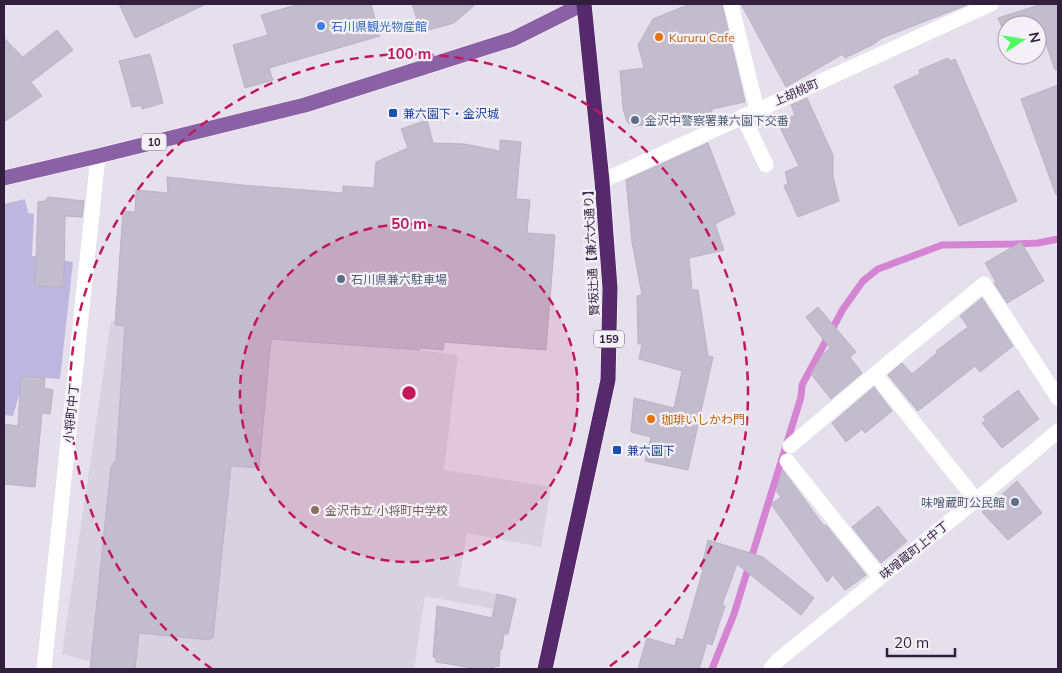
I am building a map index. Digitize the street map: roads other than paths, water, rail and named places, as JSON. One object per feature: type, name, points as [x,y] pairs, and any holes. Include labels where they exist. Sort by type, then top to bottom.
[{"type":"highway","name":"賢坂辻通【兼六大通り】","points":[[544,669],[608,380],[610,288],[602,180],[584,4]]},
{"type":"main road","name":"10","points":[[4,178],[305,105],[513,39],[584,4]]},
{"type":"street","points":[[731,4],[757,110]]},
{"type":"street","name":"上胡桃町","points":[[602,180],[991,4]]},
{"type":"street","points":[[743,116],[766,165]]},
{"type":"street","name":"小将町中丁","points":[[44,669],[98,156]]},
{"type":"street","points":[[880,577],[789,453],[875,374],[984,284],[1058,398]]},
{"type":"street","points":[[875,374],[976,500]]},
{"type":"street","name":"味噌蔵町上中丁","points":[[771,669],[777,661],[976,500],[1058,430]]},
{"type":"waterway","points":[[712,669],[734,614],[801,397],[802,385],[843,309],[863,281],[878,269],[942,245],[1038,243],[1058,239]]},
{"type":"place","name":"石川県観光物産館","points":[[321,26]]},
{"type":"place","name":"Kururu Cafe","points":[[659,37]]},
{"type":"place","name":"兼六園下・金沢城","points":[[393,113]]},
{"type":"place","name":"金沢中警察署兼六園下交番","points":[[635,120]]},
{"type":"place","name":"石川県兼六駐車場","points":[[341,279]]},
{"type":"place","name":"珈琲いしかわ門","points":[[651,419]]},
{"type":"place","name":"兼六園下","points":[[617,450]]},
{"type":"place","name":"味噌蔵町公民館","points":[[1015,502]]},
{"type":"place","name":"金沢市立 小将町中学校","points":[[315,510]]}]
